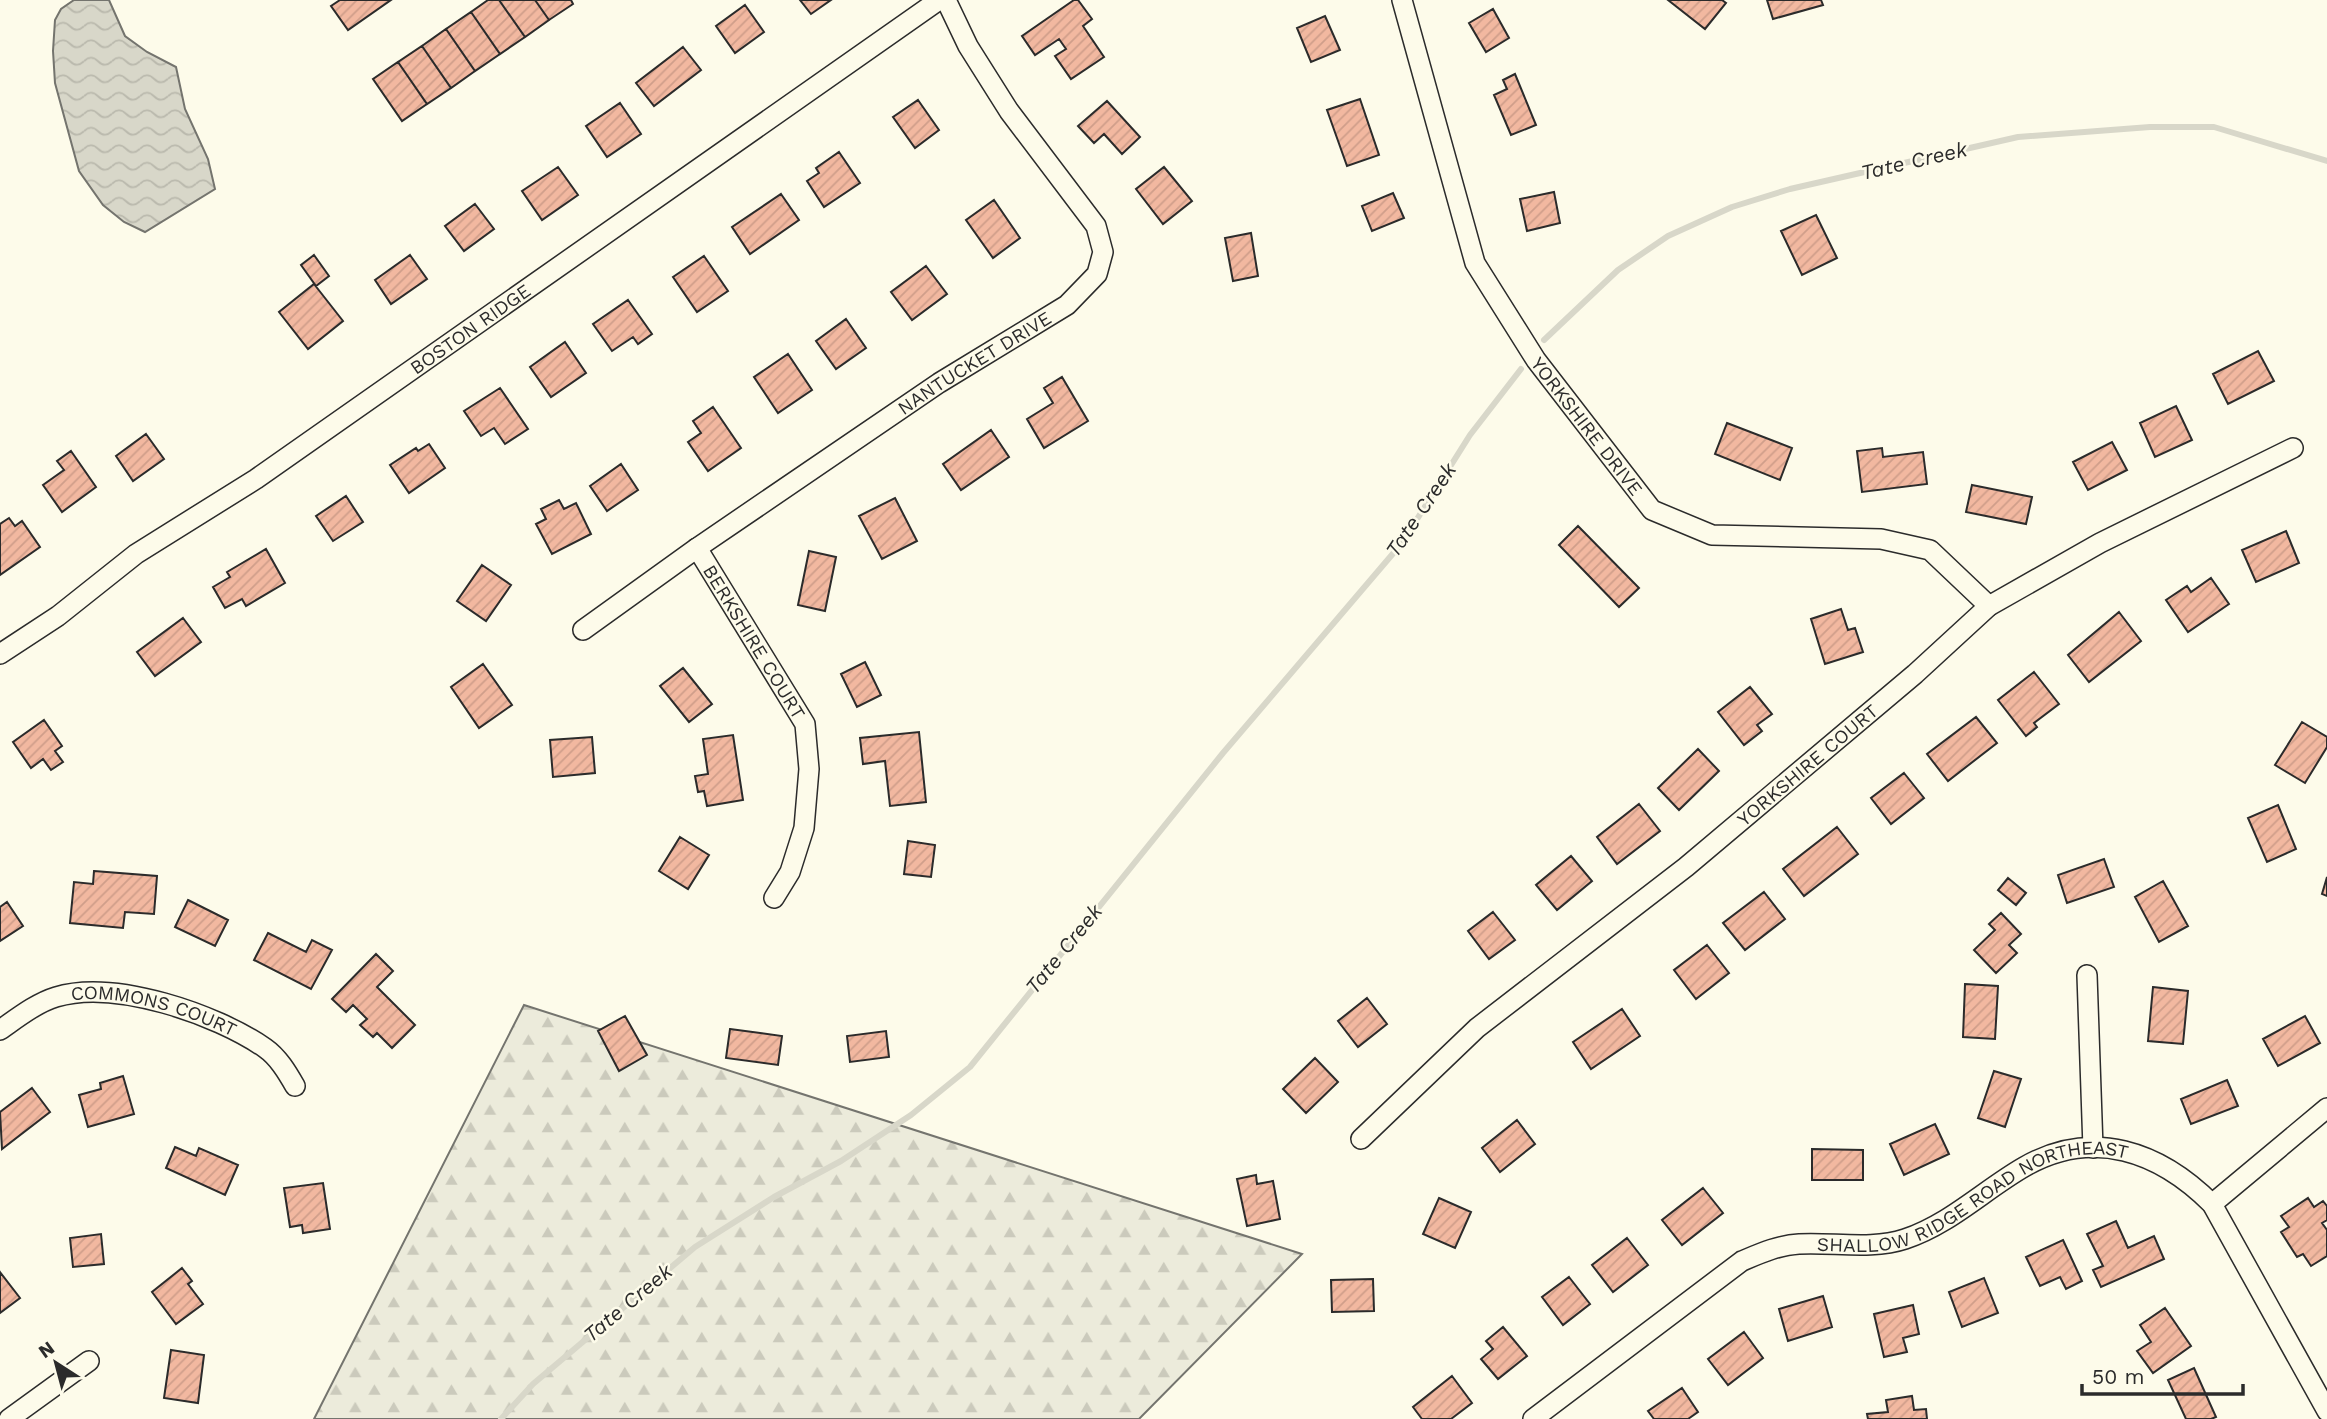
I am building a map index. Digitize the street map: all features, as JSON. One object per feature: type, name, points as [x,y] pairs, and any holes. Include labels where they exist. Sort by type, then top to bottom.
[{"type":"street","name":"BOSTON RIDGE","points":[[0,654],[58,616],[136,554],[257,479],[939,0]]},
{"type":"street","name":"NANTUCKET DRIVE","points":[[583,631],[697,548],[939,383],[1067,305],[1097,274],[1103,252],[1096,226],[1009,111],[968,46],[946,0]]},
{"type":"street","name":"YORKSHIRE DRIVE","points":[[1402,0],[1426,95],[1475,263],[1536,360],[1652,510],[1712,535],[1881,540],[1930,550],[1989,606]]},
{"type":"street","name":"YORKSHIRE COURT","points":[[1361,1139],[1477,1028],[1686,867],[1915,674],[1989,606],[2101,543],[2293,448]]},
{"type":"street","name":"BERKSHIRE COURT","points":[[697,548],[805,724],[809,769],[804,828],[790,872],[774,898]]},
{"type":"street","points":[[2087,975],[2093,1149]]},
{"type":"street","name":"COMMONS COURT","points":[[0,1030],[55,997],[98,990],[135,994],[208,1019],[266,1048],[284,1067],[295,1086]]},
{"type":"street","points":[[2212,1204],[2327,1108]]},
{"type":"street","name":"SHALLOW RIDGE ROAD NORTHEAST","points":[[1533,1419],[1742,1261],[1770,1249],[1797,1244],[1882,1244],[1903,1240],[1930,1229],[2042,1158],[2093,1149],[2130,1151],[2158,1161],[2192,1184],[2212,1204],[2327,1411]]},
{"type":"street","points":[[9,1419],[89,1361]]},
{"type":"green space","points":[[524,1005],[1302,1254],[1139,1419],[314,1419]]},
{"type":"water","points":[[74,0],[109,0],[125,36],[147,52],[176,67],[185,109],[208,159],[215,189],[145,232],[124,222],[103,205],[79,171],[55,83],[53,51],[55,20],[61,9]]},
{"type":"building","points":[[340,0],[391,0],[348,30],[331,6]]},
{"type":"building","points":[[488,0],[499,0],[525,37],[500,54],[471,12]]},
{"type":"building","points":[[499,0],[535,0],[549,20],[525,37]]},
{"type":"building","points":[[535,0],[571,0],[573,4],[549,20]]},
{"type":"building","points":[[800,0],[831,0],[811,14]]},
{"type":"building","points":[[1074,0],[1078,0],[1092,19],[1083,26],[1104,57],[1071,79],[1055,56],[1066,49],[1059,39],[1035,55],[1022,36]]},
{"type":"building","points":[[1668,0],[1722,0],[1726,3],[1705,29]]},
{"type":"building","points":[[1767,0],[1821,0],[1823,5],[1773,19]]},
{"type":"building","points":[[745,5],[764,32],[735,53],[716,26]]},
{"type":"building","points":[[1493,9],[1509,38],[1486,52],[1469,23]]},
{"type":"building","points":[[471,12],[500,54],[475,71],[446,29]]},
{"type":"building","points":[[1325,16],[1340,50],[1311,62],[1297,28]]},
{"type":"building","points":[[446,29],[475,71],[451,88],[422,46]]},
{"type":"building","points":[[422,46],[451,88],[427,104],[398,62]]},
{"type":"building","points":[[683,47],[701,70],[654,106],[636,83]]},
{"type":"building","points":[[398,62],[427,104],[402,121],[373,79]]},
{"type":"building","points":[[1515,74],[1536,125],[1511,135],[1494,95],[1507,89],[1503,80]]},
{"type":"building","points":[[1360,99],[1379,155],[1347,166],[1327,110]]},
{"type":"building","points":[[918,100],[939,130],[915,148],[893,117]]},
{"type":"building","points":[[1107,101],[1140,137],[1122,154],[1104,134],[1094,143],[1078,126]]},
{"type":"building","points":[[620,103],[641,134],[607,157],[586,126]]},
{"type":"building","points":[[839,152],[860,183],[824,207],[807,181],[819,173],[816,168]]},
{"type":"building","points":[[558,167],[578,195],[542,220],[522,191]]},
{"type":"building","points":[[1164,167],[1192,201],[1163,224],[1136,189]]},
{"type":"building","points":[[1554,192],[1560,223],[1527,231],[1520,199]]},
{"type":"building","points":[[1393,193],[1404,218],[1372,231],[1362,206]]},
{"type":"building","points":[[781,194],[799,220],[750,254],[732,227]]},
{"type":"building","points":[[994,200],[1020,238],[993,258],[966,220]]},
{"type":"building","points":[[475,204],[494,229],[464,251],[445,226]]},
{"type":"building","points":[[1816,215],[1837,258],[1802,275],[1781,231]]},
{"type":"building","points":[[1251,233],[1258,276],[1233,281],[1225,238]]},
{"type":"building","points":[[314,255],[329,276],[316,286],[301,265]]},
{"type":"building","points":[[410,255],[427,279],[391,304],[375,280]]},
{"type":"building","points":[[704,256],[728,291],[697,312],[673,277]]},
{"type":"building","points":[[926,266],[947,294],[912,320],[891,292]]},
{"type":"building","points":[[314,284],[343,321],[308,349],[279,312]]},
{"type":"building","points":[[628,300],[652,334],[638,344],[633,337],[612,351],[593,324]]},
{"type":"building","points":[[846,319],[866,348],[836,369],[816,341]]},
{"type":"building","points":[[565,342],[586,373],[551,397],[530,367]]},
{"type":"building","points":[[2258,351],[2274,381],[2228,404],[2213,374]]},
{"type":"building","points":[[788,354],[812,390],[778,413],[754,377]]},
{"type":"building","points":[[1062,377],[1088,421],[1044,448],[1027,419],[1053,403],[1044,388]]},
{"type":"building","points":[[500,388],[528,429],[505,444],[494,428],[481,436],[464,411]]},
{"type":"building","points":[[2176,406],[2192,440],[2155,457],[2140,423]]},
{"type":"building","points":[[713,407],[741,448],[708,471],[688,442],[701,433],[693,421]]},
{"type":"building","points":[[1727,423],[1792,448],[1780,480],[1715,454]]},
{"type":"building","points":[[991,430],[1009,457],[961,490],[943,464]]},
{"type":"building","points":[[146,434],[164,459],[133,481],[116,456]]},
{"type":"building","points":[[2112,442],[2127,470],[2088,490],[2073,462]]},
{"type":"building","points":[[429,444],[445,468],[409,493],[390,465],[416,448],[418,451]]},
{"type":"building","points":[[1882,448],[1883,457],[1923,452],[1927,484],[1862,492],[1857,451]]},
{"type":"building","points":[[71,451],[96,487],[62,512],[43,485],[64,470],[57,461]]},
{"type":"building","points":[[621,464],[638,490],[607,511],[590,486]]},
{"type":"building","points":[[1972,485],[2032,497],[2026,524],[1966,512]]},
{"type":"building","points":[[346,496],[363,522],[333,541],[316,516]]},
{"type":"building","points":[[895,498],[917,541],[882,559],[859,516]]},
{"type":"building","points":[[559,500],[564,509],[576,503],[591,534],[552,554],[536,524],[546,519],[541,509]]},
{"type":"building","points":[[9,518],[15,526],[22,521],[40,547],[0,575],[0,524]]},
{"type":"building","points":[[1578,526],[1639,588],[1619,607],[1559,545]]},
{"type":"building","points":[[2286,531],[2299,563],[2256,582],[2242,550]]},
{"type":"building","points":[[266,549],[285,583],[246,606],[242,599],[225,608],[213,587],[230,577],[227,572]]},
{"type":"building","points":[[809,551],[836,557],[825,611],[798,605]]},
{"type":"building","points":[[482,565],[511,585],[486,621],[457,601]]},
{"type":"building","points":[[2211,578],[2229,604],[2188,632],[2166,600],[2187,586],[2191,592]]},
{"type":"building","points":[[1841,609],[1848,630],[1855,628],[1863,652],[1825,664],[1811,619]]},
{"type":"building","points":[[2119,612],[2141,641],[2089,682],[2068,655]]},
{"type":"building","points":[[183,618],[201,642],[155,676],[137,652]]},
{"type":"building","points":[[865,662],[881,695],[857,707],[841,674]]},
{"type":"building","points":[[483,664],[512,705],[479,728],[451,687]]},
{"type":"building","points":[[683,668],[712,704],[689,722],[660,686]]},
{"type":"building","points":[[2034,672],[2059,704],[2034,723],[2037,727],[2026,736],[1998,700]]},
{"type":"building","points":[[1750,687],[1772,714],[1757,725],[1762,731],[1744,745],[1718,712]]},
{"type":"building","points":[[1976,717],[1997,743],[1948,781],[1927,754]]},
{"type":"building","points":[[44,720],[62,746],[55,751],[63,762],[51,770],[43,759],[31,768],[13,742]]},
{"type":"building","points":[[2302,722],[2327,737],[2327,747],[2305,783],[2275,765]]},
{"type":"building","points":[[919,732],[926,802],[890,806],[885,761],[863,764],[860,738]]},
{"type":"building","points":[[733,735],[743,800],[707,806],[704,791],[698,792],[695,776],[708,774],[703,739]]},
{"type":"building","points":[[592,737],[595,773],[553,777],[550,740]]},
{"type":"building","points":[[1698,749],[1719,771],[1679,810],[1658,788]]},
{"type":"building","points":[[1904,773],[1924,798],[1891,824],[1871,798]]},
{"type":"building","points":[[1639,804],[1660,831],[1617,864],[1597,837]]},
{"type":"building","points":[[2278,805],[2296,849],[2267,862],[2248,818]]},
{"type":"building","points":[[1837,827],[1858,854],[1804,896],[1783,869]]},
{"type":"building","points":[[680,837],[709,855],[688,889],[659,871]]},
{"type":"building","points":[[908,841],[935,845],[931,877],[904,874]]},
{"type":"building","points":[[1571,856],[1592,881],[1557,910],[1536,885]]},
{"type":"building","points":[[2104,859],[2114,887],[2067,903],[2058,875]]},
{"type":"building","points":[[94,871],[157,876],[154,914],[125,912],[123,928],[70,923],[74,882],[93,884]]},
{"type":"building","points":[[2327,877],[2327,896],[2322,894]]},
{"type":"building","points":[[2008,878],[2026,893],[2016,905],[1998,890]]},
{"type":"building","points":[[2163,881],[2188,926],[2159,942],[2135,897]]},
{"type":"building","points":[[1764,892],[1785,919],[1745,950],[1723,923]]},
{"type":"building","points":[[188,900],[228,920],[215,946],[175,927]]},
{"type":"building","points":[[7,902],[23,926],[0,941],[0,907]]},
{"type":"building","points":[[1493,912],[1515,940],[1489,959],[1468,931]]},
{"type":"building","points":[[2001,913],[2021,934],[2009,945],[2017,953],[1996,973],[1974,950],[1995,930],[1989,924]]},
{"type":"building","points":[[268,933],[306,952],[312,940],[332,950],[311,989],[254,960]]},
{"type":"building","points":[[1707,945],[1729,973],[1696,999],[1674,970]]},
{"type":"building","points":[[376,954],[393,971],[377,987],[415,1025],[392,1048],[377,1033],[373,1037],[360,1025],[367,1019],[353,1005],[346,1012],[332,999]]},
{"type":"building","points":[[1965,984],[1998,986],[1995,1039],[1963,1037]]},
{"type":"building","points":[[2153,987],[2188,991],[2183,1044],[2148,1041]]},
{"type":"building","points":[[1367,998],[1387,1024],[1358,1047],[1338,1021]]},
{"type":"building","points":[[1622,1009],[1640,1036],[1591,1069],[1573,1042]]},
{"type":"building","points":[[625,1016],[647,1055],[619,1071],[598,1031]]},
{"type":"building","points":[[2305,1016],[2320,1043],[2278,1066],[2263,1039]]},
{"type":"building","points":[[730,1029],[782,1036],[778,1065],[726,1058]]},
{"type":"building","points":[[886,1031],[889,1057],[850,1062],[847,1036]]},
{"type":"building","points":[[1315,1058],[1338,1082],[1306,1113],[1283,1089]]},
{"type":"building","points":[[1994,1071],[2021,1079],[2005,1127],[1978,1118]]},
{"type":"building","points":[[123,1076],[134,1114],[88,1127],[79,1095],[101,1089],[100,1083]]},
{"type":"building","points":[[2227,1080],[2238,1106],[2191,1124],[2181,1099]]},
{"type":"building","points":[[32,1088],[50,1112],[2,1149],[0,1112]]},
{"type":"building","points":[[1517,1120],[1535,1144],[1500,1172],[1482,1148]]},
{"type":"building","points":[[1935,1124],[1949,1154],[1904,1175],[1890,1144]]},
{"type":"building","points":[[175,1147],[196,1156],[199,1148],[238,1165],[225,1195],[166,1168]]},
{"type":"building","points":[[1812,1149],[1863,1150],[1863,1180],[1812,1180]]},
{"type":"building","points":[[1256,1175],[1257,1184],[1273,1181],[1280,1219],[1247,1226],[1237,1179]]},
{"type":"building","points":[[323,1183],[330,1229],[303,1233],[302,1225],[290,1227],[284,1188]]},
{"type":"building","points":[[1703,1188],[1723,1213],[1682,1245],[1662,1220]]},
{"type":"building","points":[[1439,1198],[1471,1212],[1455,1248],[1423,1234]]},
{"type":"building","points":[[2308,1198],[2314,1207],[2323,1201],[2327,1206],[2327,1220],[2322,1223],[2327,1230],[2327,1256],[2311,1266],[2303,1254],[2297,1257],[2281,1232],[2289,1227],[2281,1216]]},
{"type":"building","points":[[2116,1221],[2128,1248],[2154,1236],[2164,1259],[2101,1287],[2093,1270],[2103,1266],[2087,1234]]},
{"type":"building","points":[[101,1234],[104,1264],[73,1267],[70,1238]]},
{"type":"building","points":[[1627,1238],[1648,1265],[1613,1292],[1592,1265]]},
{"type":"building","points":[[2063,1240],[2082,1281],[2066,1289],[2060,1277],[2040,1286],[2026,1257]]},
{"type":"building","points":[[182,1268],[192,1281],[188,1284],[203,1304],[176,1324],[152,1292]]},
{"type":"building","points":[[0,1272],[20,1298],[0,1313]]},
{"type":"building","points":[[1569,1277],[1590,1304],[1563,1325],[1542,1297]]},
{"type":"building","points":[[1984,1278],[1998,1313],[1962,1327],[1949,1292]]},
{"type":"building","points":[[1373,1279],[1374,1311],[1332,1312],[1331,1280]]},
{"type":"building","points":[[1823,1296],[1832,1327],[1788,1341],[1779,1309]]},
{"type":"building","points":[[1913,1305],[1919,1334],[1903,1338],[1907,1352],[1884,1357],[1874,1314]]},
{"type":"building","points":[[2165,1308],[2191,1346],[2153,1373],[2137,1351],[2151,1342],[2140,1325]]},
{"type":"building","points":[[1503,1327],[1527,1356],[1498,1379],[1481,1359],[1493,1349],[1486,1341]]},
{"type":"building","points":[[1744,1332],[1763,1358],[1728,1385],[1708,1359]]},
{"type":"building","points":[[171,1350],[204,1355],[198,1403],[164,1398]]},
{"type":"building","points":[[2194,1368],[2216,1417],[2211,1419],[2186,1419],[2168,1380]]},
{"type":"building","points":[[1452,1376],[1472,1403],[1451,1419],[1422,1419],[1413,1407]]},
{"type":"building","points":[[1682,1388],[1698,1412],[1688,1419],[1654,1419],[1648,1411]]},
{"type":"building","points":[[1912,1396],[1914,1410],[1926,1409],[1927,1419],[1868,1419],[1867,1414],[1888,1412],[1886,1400]]},
{"type":"waterway","name":"Tate Creek","points":[[1544,340],[1618,270],[1668,236],[1732,207],[1790,189],[2018,137],[2150,127],[2214,127],[2327,161]]},
{"type":"waterway","name":"Tate Creek","points":[[501,1419],[533,1384],[695,1247],[774,1197],[841,1161],[911,1115],[970,1067],[1223,753],[1402,543],[1470,435],[1521,369]]}]
